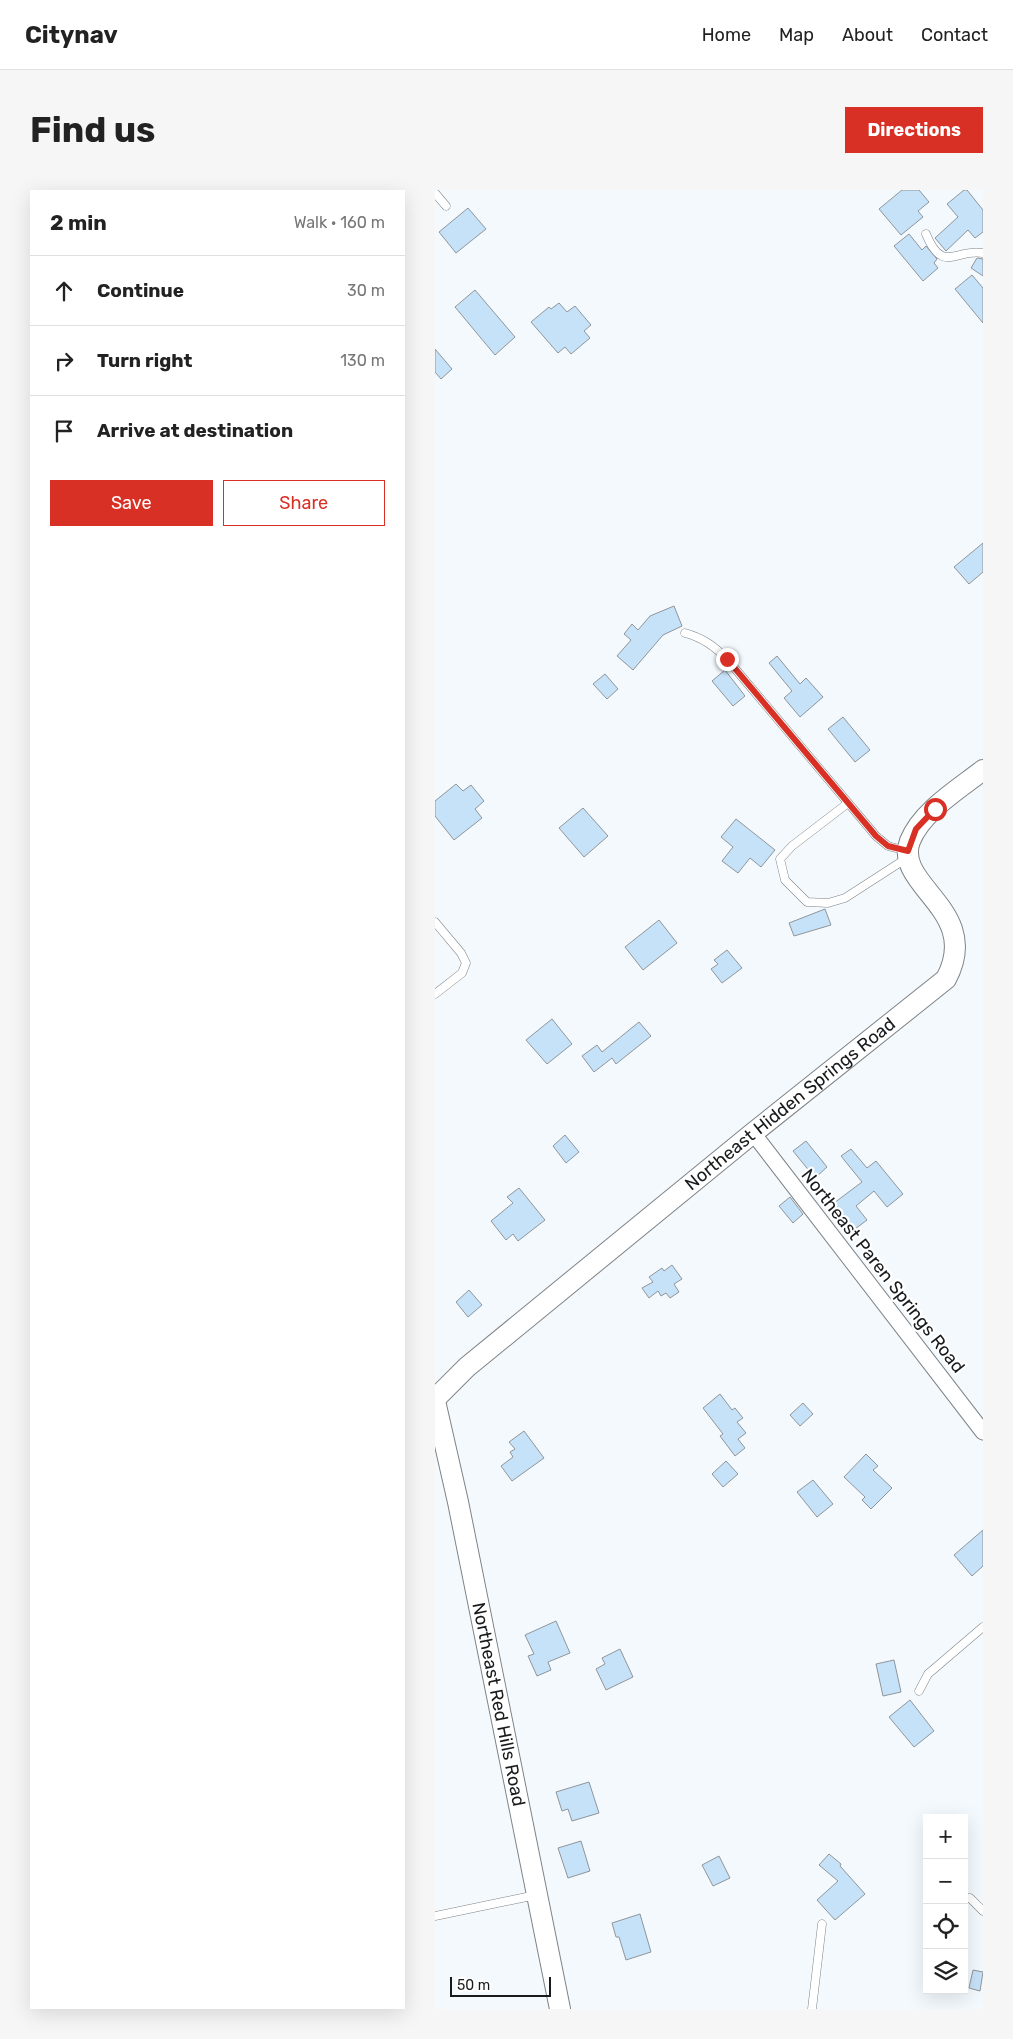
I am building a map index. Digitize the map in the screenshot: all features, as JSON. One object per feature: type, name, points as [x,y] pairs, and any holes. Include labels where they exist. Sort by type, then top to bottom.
[{"type":"street","points":[[908,854],[911,839],[925,819],[983,770]]},
{"type":"street","name":"Northeast Hidden Springs Road","points":[[435,1400],[467,1368],[753,1133],[936,989],[956,967],[963,948],[957,920],[915,869],[908,854]]},
{"type":"street","name":"Northeast Paren Springs Road","points":[[753,1133],[983,1432]]},
{"type":"street","name":"Northeast Red Hills Road","points":[[435,1400],[456,1493],[561,2009]]},
{"type":"lane","points":[[435,193],[446,206]]},
{"type":"lane","points":[[925,234],[931,247],[941,256],[952,258],[983,253]]},
{"type":"lane","points":[[685,633],[697,636],[713,645],[727,659],[876,836],[888,846],[908,854]]},
{"type":"lane","points":[[848,803],[792,846],[780,859],[785,880],[807,902],[828,903],[845,898],[908,854]]},
{"type":"lane","points":[[435,922],[461,953],[466,963],[462,973],[435,994]]},
{"type":"lane","points":[[919,1691],[928,1674],[983,1627]]},
{"type":"lane","points":[[435,1916],[537,1894]]},
{"type":"lane","points":[[968,1898],[983,1911]]},
{"type":"lane","points":[[812,2009],[822,1924]]},
{"type":"building","points":[[902,190],[919,190],[929,202],[918,211],[923,217],[901,235],[879,209]]},
{"type":"building","points":[[964,190],[967,190],[983,210],[983,232],[975,238],[968,230],[946,251],[935,238],[958,217],[947,204]]},
{"type":"building","points":[[468,208],[486,229],[456,253],[439,232]]},
{"type":"building","points":[[909,234],[922,250],[926,246],[937,259],[934,263],[938,268],[923,281],[894,246]]},
{"type":"building","points":[[977,258],[983,259],[983,276],[971,268]]},
{"type":"building","points":[[972,275],[983,288],[983,323],[955,289]]},
{"type":"building","points":[[475,290],[515,337],[495,355],[455,307]]},
{"type":"building","points":[[559,303],[567,312],[575,306],[591,325],[584,331],[590,338],[571,354],[565,347],[558,353],[531,322],[549,307],[551,309]]},
{"type":"building","points":[[435,349],[452,369],[441,379],[435,372]]},
{"type":"building","points":[[983,543],[983,572],[969,584],[954,567]]},
{"type":"building","points":[[674,606],[682,626],[663,635],[633,670],[617,656],[631,640],[624,634],[632,624],[638,630],[650,616]]},
{"type":"building","points":[[777,656],[800,684],[806,678],[823,697],[800,717],[784,698],[792,691],[769,663]]},
{"type":"building","points":[[725,670],[745,696],[733,706],[712,681]]},
{"type":"building","points":[[605,674],[618,689],[607,699],[593,684]]},
{"type":"building","points":[[843,717],[870,750],[855,762],[828,729]]},
{"type":"building","points":[[456,784],[463,791],[471,785],[484,801],[475,809],[482,818],[454,840],[435,816],[435,801]]},
{"type":"building","points":[[583,808],[608,836],[584,857],[559,828]]},
{"type":"building","points":[[736,819],[775,850],[761,867],[750,858],[738,873],[722,861],[733,847],[721,837]]},
{"type":"building","points":[[825,909],[831,925],[794,936],[789,923]]},
{"type":"building","points":[[659,920],[677,943],[643,970],[625,947]]},
{"type":"building","points":[[727,950],[742,968],[722,983],[711,969],[718,964],[714,960]]},
{"type":"building","points":[[552,1019],[572,1044],[547,1064],[526,1040]]},
{"type":"building","points":[[639,1022],[651,1036],[616,1064],[612,1058],[594,1072],[582,1056],[597,1045],[602,1052]]},
{"type":"building","points":[[565,1135],[579,1152],[566,1163],[553,1146]]},
{"type":"building","points":[[806,1141],[827,1167],[815,1178],[793,1151]]},
{"type":"building","points":[[851,1149],[867,1168],[876,1161],[903,1194],[887,1207],[874,1191],[856,1206],[867,1220],[855,1229],[834,1203],[862,1182],[841,1156]]},
{"type":"building","points":[[519,1188],[545,1220],[518,1241],[513,1234],[506,1240],[491,1221],[513,1203],[507,1197]]},
{"type":"building","points":[[790,1197],[803,1214],[793,1223],[779,1206]]},
{"type":"building","points":[[672,1265],[682,1279],[674,1284],[679,1292],[670,1298],[666,1293],[661,1296],[658,1291],[649,1298],[642,1288],[653,1282],[649,1277],[662,1268],[664,1271]]},
{"type":"building","points":[[469,1290],[482,1305],[468,1317],[456,1302]]},
{"type":"building","points":[[720,1394],[732,1410],[735,1408],[743,1418],[737,1422],[746,1433],[738,1439],[745,1448],[735,1456],[720,1436],[723,1434],[703,1408]]},
{"type":"building","points":[[803,1403],[813,1414],[800,1426],[790,1415]]},
{"type":"building","points":[[524,1431],[544,1458],[512,1481],[501,1466],[513,1457],[510,1452],[515,1449],[509,1442]]},
{"type":"building","points":[[866,1454],[878,1466],[873,1470],[892,1488],[871,1509],[862,1500],[865,1497],[844,1477]]},
{"type":"building","points":[[726,1461],[738,1474],[723,1487],[712,1474]]},
{"type":"building","points":[[813,1480],[833,1504],[817,1517],[797,1492]]},
{"type":"building","points":[[983,1530],[983,1566],[972,1576],[954,1555]]},
{"type":"building","points":[[556,1621],[570,1653],[548,1662],[551,1670],[537,1676],[528,1656],[534,1654],[525,1635]]},
{"type":"building","points":[[620,1649],[633,1677],[606,1690],[596,1669],[605,1664],[602,1658]]},
{"type":"building","points":[[894,1660],[901,1692],[883,1696],[876,1664]]},
{"type":"building","points":[[910,1700],[934,1731],[914,1747],[889,1717]]},
{"type":"building","points":[[589,1782],[599,1813],[572,1821],[568,1809],[562,1811],[556,1792]]},
{"type":"building","points":[[581,1841],[590,1871],[568,1878],[558,1848]]},
{"type":"building","points":[[829,1854],[841,1864],[840,1866],[865,1894],[835,1920],[817,1900],[838,1881],[819,1865]]},
{"type":"building","points":[[719,1856],[730,1878],[713,1886],[702,1865]]},
{"type":"building","points":[[640,1914],[651,1952],[626,1960],[619,1937],[616,1937],[612,1923]]},
{"type":"building","points":[[973,1970],[983,1972],[980,1991],[969,1988]]},
{"type":"route","points":[[727,659],[876,836],[888,846],[908,851],[916,829],[935,809]]}]
